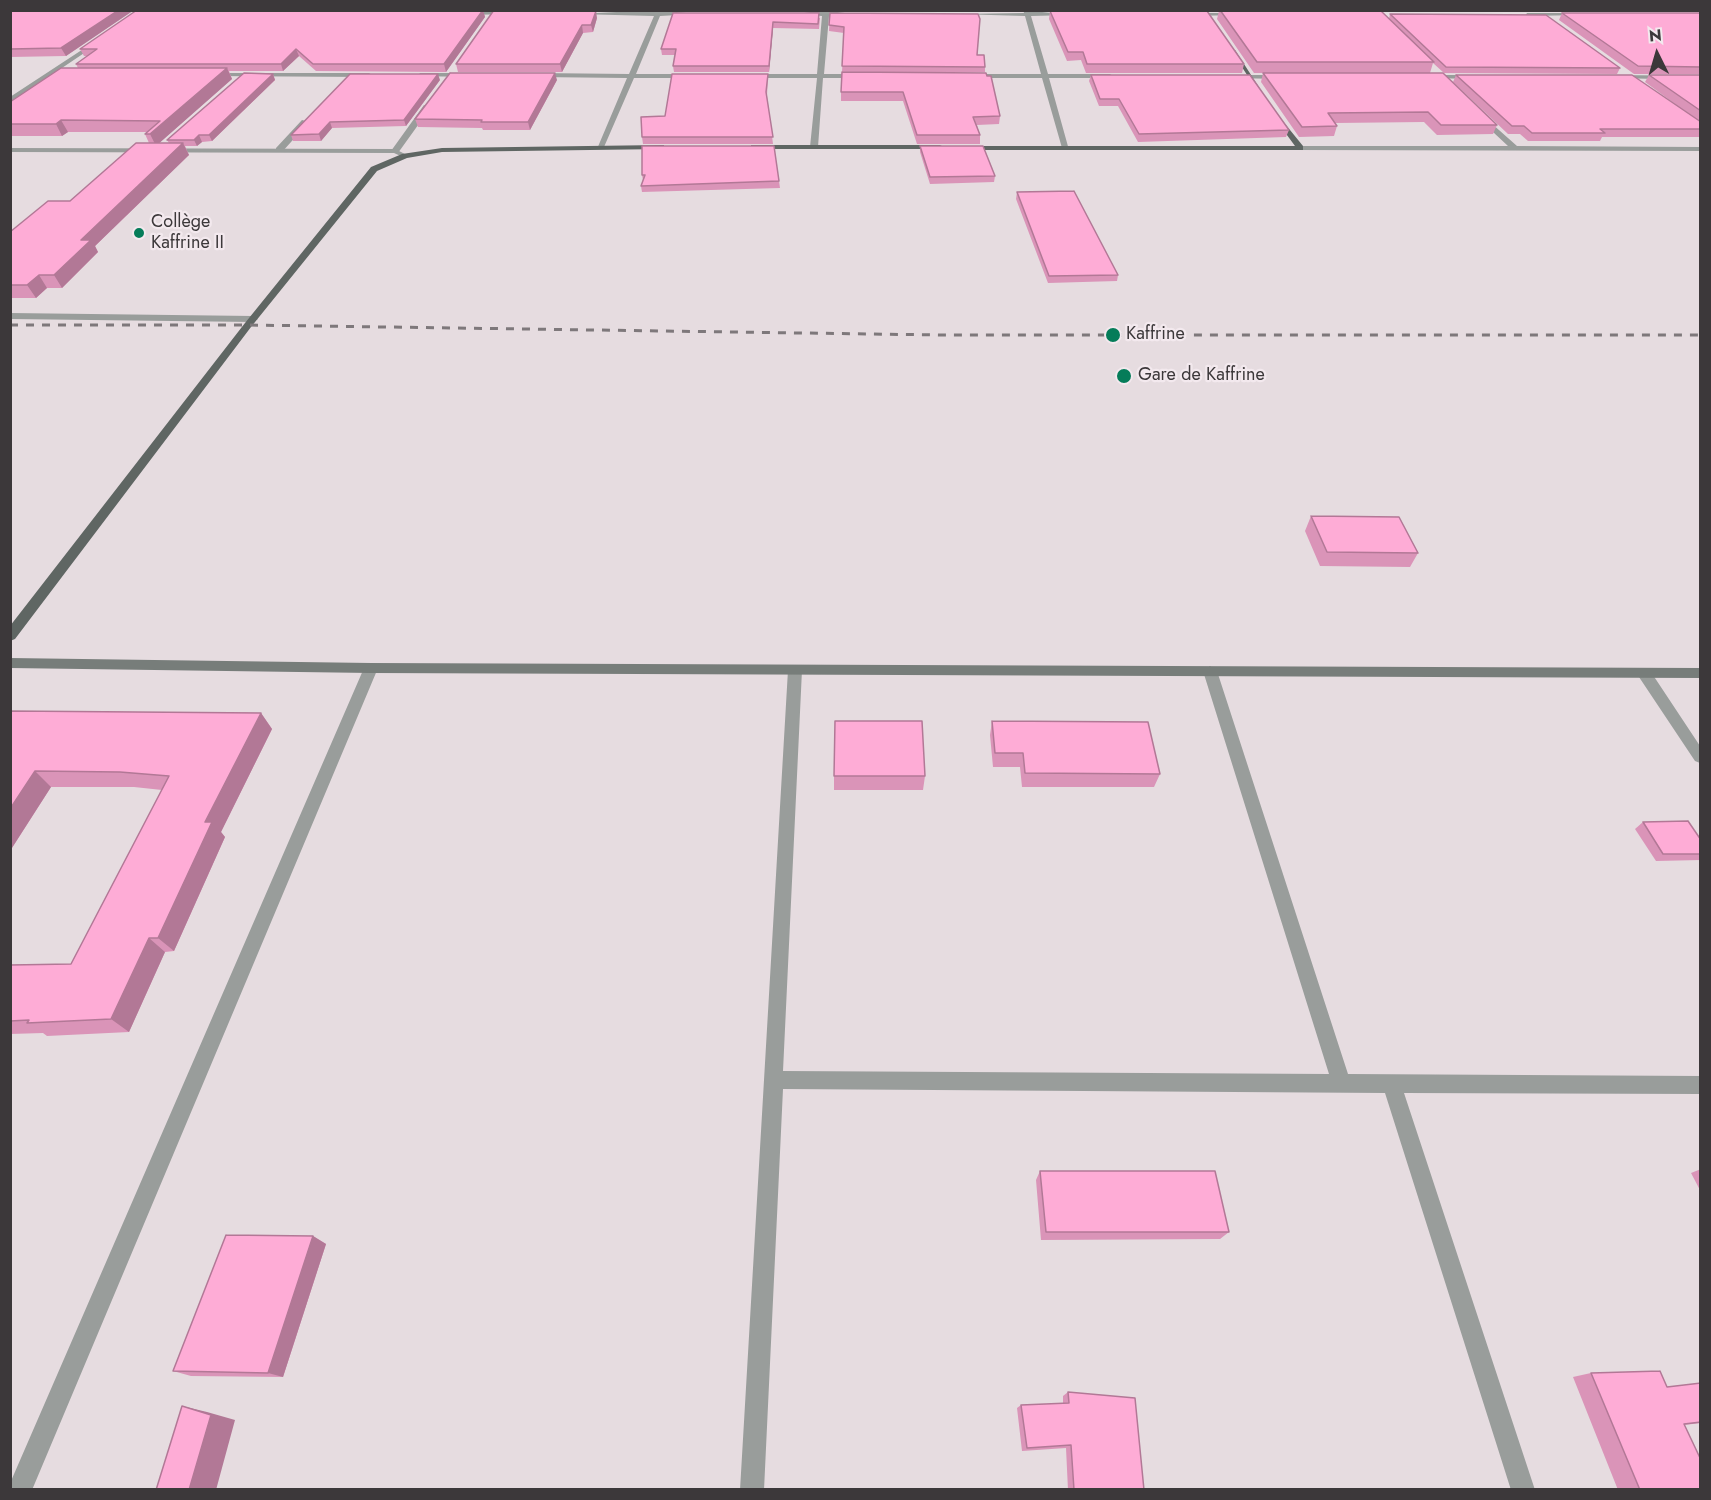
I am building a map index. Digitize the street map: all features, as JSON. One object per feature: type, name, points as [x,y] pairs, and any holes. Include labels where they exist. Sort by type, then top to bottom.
[{"type":"main road","points":[[1206,13],[1214,24]]},
{"type":"main road","points":[[1226,41],[1300,148]]},
{"type":"main road","points":[[10,636],[253,319],[374,169],[405,156],[442,150],[671,147]]},
{"type":"main road","points":[[742,147],[1300,148]]},
{"type":"main road","points":[[10,663],[371,668],[1701,673]]},
{"type":"street","points":[[1538,10],[1555,22]]},
{"type":"street","points":[[487,22],[495,12]]},
{"type":"street","points":[[458,14],[495,12],[517,14]]},
{"type":"street","points":[[600,147],[659,12]]},
{"type":"street","points":[[576,14],[659,12],[703,14]]},
{"type":"street","points":[[814,147],[826,12]]},
{"type":"street","points":[[793,14],[826,12],[862,14]]},
{"type":"street","points":[[1026,13],[1066,148]]},
{"type":"street","points":[[1185,15],[1206,13],[1242,15]]},
{"type":"street","points":[[956,14],[1072,15]]},
{"type":"street","points":[[1521,15],[1593,15]]},
{"type":"street","points":[[10,101],[103,38]]},
{"type":"street","points":[[443,85],[456,66]]},
{"type":"street","points":[[1433,69],[1449,85]]},
{"type":"street","points":[[1622,70],[1640,84]]},
{"type":"street","points":[[49,75],[61,75]]},
{"type":"street","points":[[199,75],[383,75]]},
{"type":"street","points":[[237,82],[245,75]]},
{"type":"street","points":[[342,83],[350,75]]},
{"type":"street","points":[[416,75],[472,75]]},
{"type":"street","points":[[529,75],[702,76]]},
{"type":"street","points":[[738,76],[868,76]]},
{"type":"street","points":[[962,76],[1114,76]]},
{"type":"street","points":[[1228,77],[1286,77]]},
{"type":"street","points":[[1417,77],[1488,77]]},
{"type":"street","points":[[1607,77],[1701,78]]},
{"type":"street","points":[[395,151],[429,104]]},
{"type":"street","points":[[1474,109],[1515,149]]},
{"type":"street","points":[[279,150],[310,117]]},
{"type":"street","points":[[160,150],[168,142]]},
{"type":"street","points":[[1300,148],[1701,149]]},
{"type":"street","points":[[10,150],[395,151],[405,156]]},
{"type":"street","points":[[10,316],[253,319]]},
{"type":"street","points":[[20,1490],[371,668]]},
{"type":"street","points":[[752,1490],[795,670]]},
{"type":"street","points":[[1210,671],[1341,1083]]},
{"type":"street","points":[[1644,673],[1701,757]]},
{"type":"street","points":[[774,1080],[1701,1085]]},
{"type":"street","points":[[1391,1083],[1523,1490]]},
{"type":"building","points":[[10,10],[119,10],[61,48],[10,49]]},
{"type":"building","points":[[137,10],[483,10],[444,64],[313,64],[296,49],[281,64],[76,64],[97,49],[80,49]]},
{"type":"building","points":[[494,10],[596,11],[591,25],[582,25],[560,64],[456,64]]},
{"type":"building","points":[[1220,10],[1380,10],[1434,62],[1257,62]]},
{"type":"building","points":[[1050,11],[1207,11],[1244,64],[1087,64],[1083,52],[1068,52]]},
{"type":"building","points":[[673,13],[819,13],[818,24],[773,22],[769,66],[673,66],[676,49],[661,49]]},
{"type":"building","points":[[830,13],[978,14],[980,19],[977,55],[984,55],[985,67],[842,66],[844,27],[829,25]]},
{"type":"building","points":[[1562,13],[1701,13],[1701,67],[1638,66]]},
{"type":"building","points":[[1390,14],[1546,15],[1620,68],[1446,67]]},
{"type":"building","points":[[61,68],[227,68],[150,134],[145,134],[160,121],[61,120],[56,124],[10,124],[10,102]]},
{"type":"building","points":[[842,72],[986,73],[987,76],[991,76],[1000,116],[973,117],[980,135],[917,135],[903,92],[841,92]]},
{"type":"building","points":[[244,73],[273,74],[209,135],[199,135],[194,140],[167,140]]},
{"type":"building","points":[[450,73],[555,73],[528,122],[415,119]]},
{"type":"building","points":[[1263,73],[1443,73],[1497,125],[1441,125],[1428,112],[1328,113],[1337,126],[1302,127]]},
{"type":"building","points":[[350,74],[438,74],[404,120],[330,122],[319,134],[291,135]]},
{"type":"building","points":[[672,74],[768,74],[766,92],[773,137],[642,137],[641,117],[665,116]]},
{"type":"building","points":[[1091,75],[1250,75],[1289,130],[1139,134],[1119,99],[1100,99]]},
{"type":"building","points":[[1456,75],[1632,75],[1701,122],[1701,129],[1600,129],[1605,133],[1532,133],[1524,126],[1512,126]]},
{"type":"building","points":[[1649,75],[1701,75],[1701,111]]},
{"type":"building","points":[[136,143],[183,143],[81,240],[91,240],[54,275],[39,275],[27,285],[10,285],[10,232],[48,201],[70,201]]},
{"type":"building","points":[[642,146],[774,146],[779,181],[641,186],[645,175],[642,175]]},
{"type":"building","points":[[920,146],[983,146],[995,176],[930,177]]},
{"type":"building","points":[[1074,191],[1118,275],[1049,276],[1017,192]]},
{"type":"building","points":[[1311,516],[1399,517],[1418,553],[1327,552]]},
{"type":"building","points":[[10,711],[261,713],[205,822],[212,822],[158,938],[149,938],[111,1019],[27,1023],[29,1020],[10,1021],[10,965],[71,964],[169,776],[120,772],[35,771],[10,809]]},
{"type":"building","points":[[835,721],[922,721],[925,776],[834,776]]},
{"type":"building","points":[[992,721],[1148,722],[1160,774],[1025,773],[1023,753],[995,753]]},
{"type":"building","points":[[1688,821],[1701,840],[1701,854],[1663,854],[1643,822]]},
{"type":"building","points":[[1040,1171],[1215,1171],[1229,1232],[1046,1232]]},
{"type":"building","points":[[226,1235],[313,1236],[268,1373],[173,1371]]},
{"type":"building","points":[[1660,1371],[1667,1387],[1701,1383],[1701,1422],[1684,1424],[1701,1460],[1701,1490],[1640,1490],[1591,1373]]},
{"type":"building","points":[[1068,1392],[1135,1398],[1144,1490],[1074,1490],[1071,1445],[1027,1448],[1021,1405],[1069,1403]]},
{"type":"building","points":[[182,1406],[211,1415],[189,1490],[156,1490]]},
{"type":"railway","points":[[10,325],[248,325],[941,335],[1700,335]]},
{"type":"place","name":"Collège Kaffrine II","points":[[139,233]]},
{"type":"place","name":"Kaffrine","points":[[1113,335]]},
{"type":"place","name":"Gare de Kaffrine","points":[[1124,376]]}]
